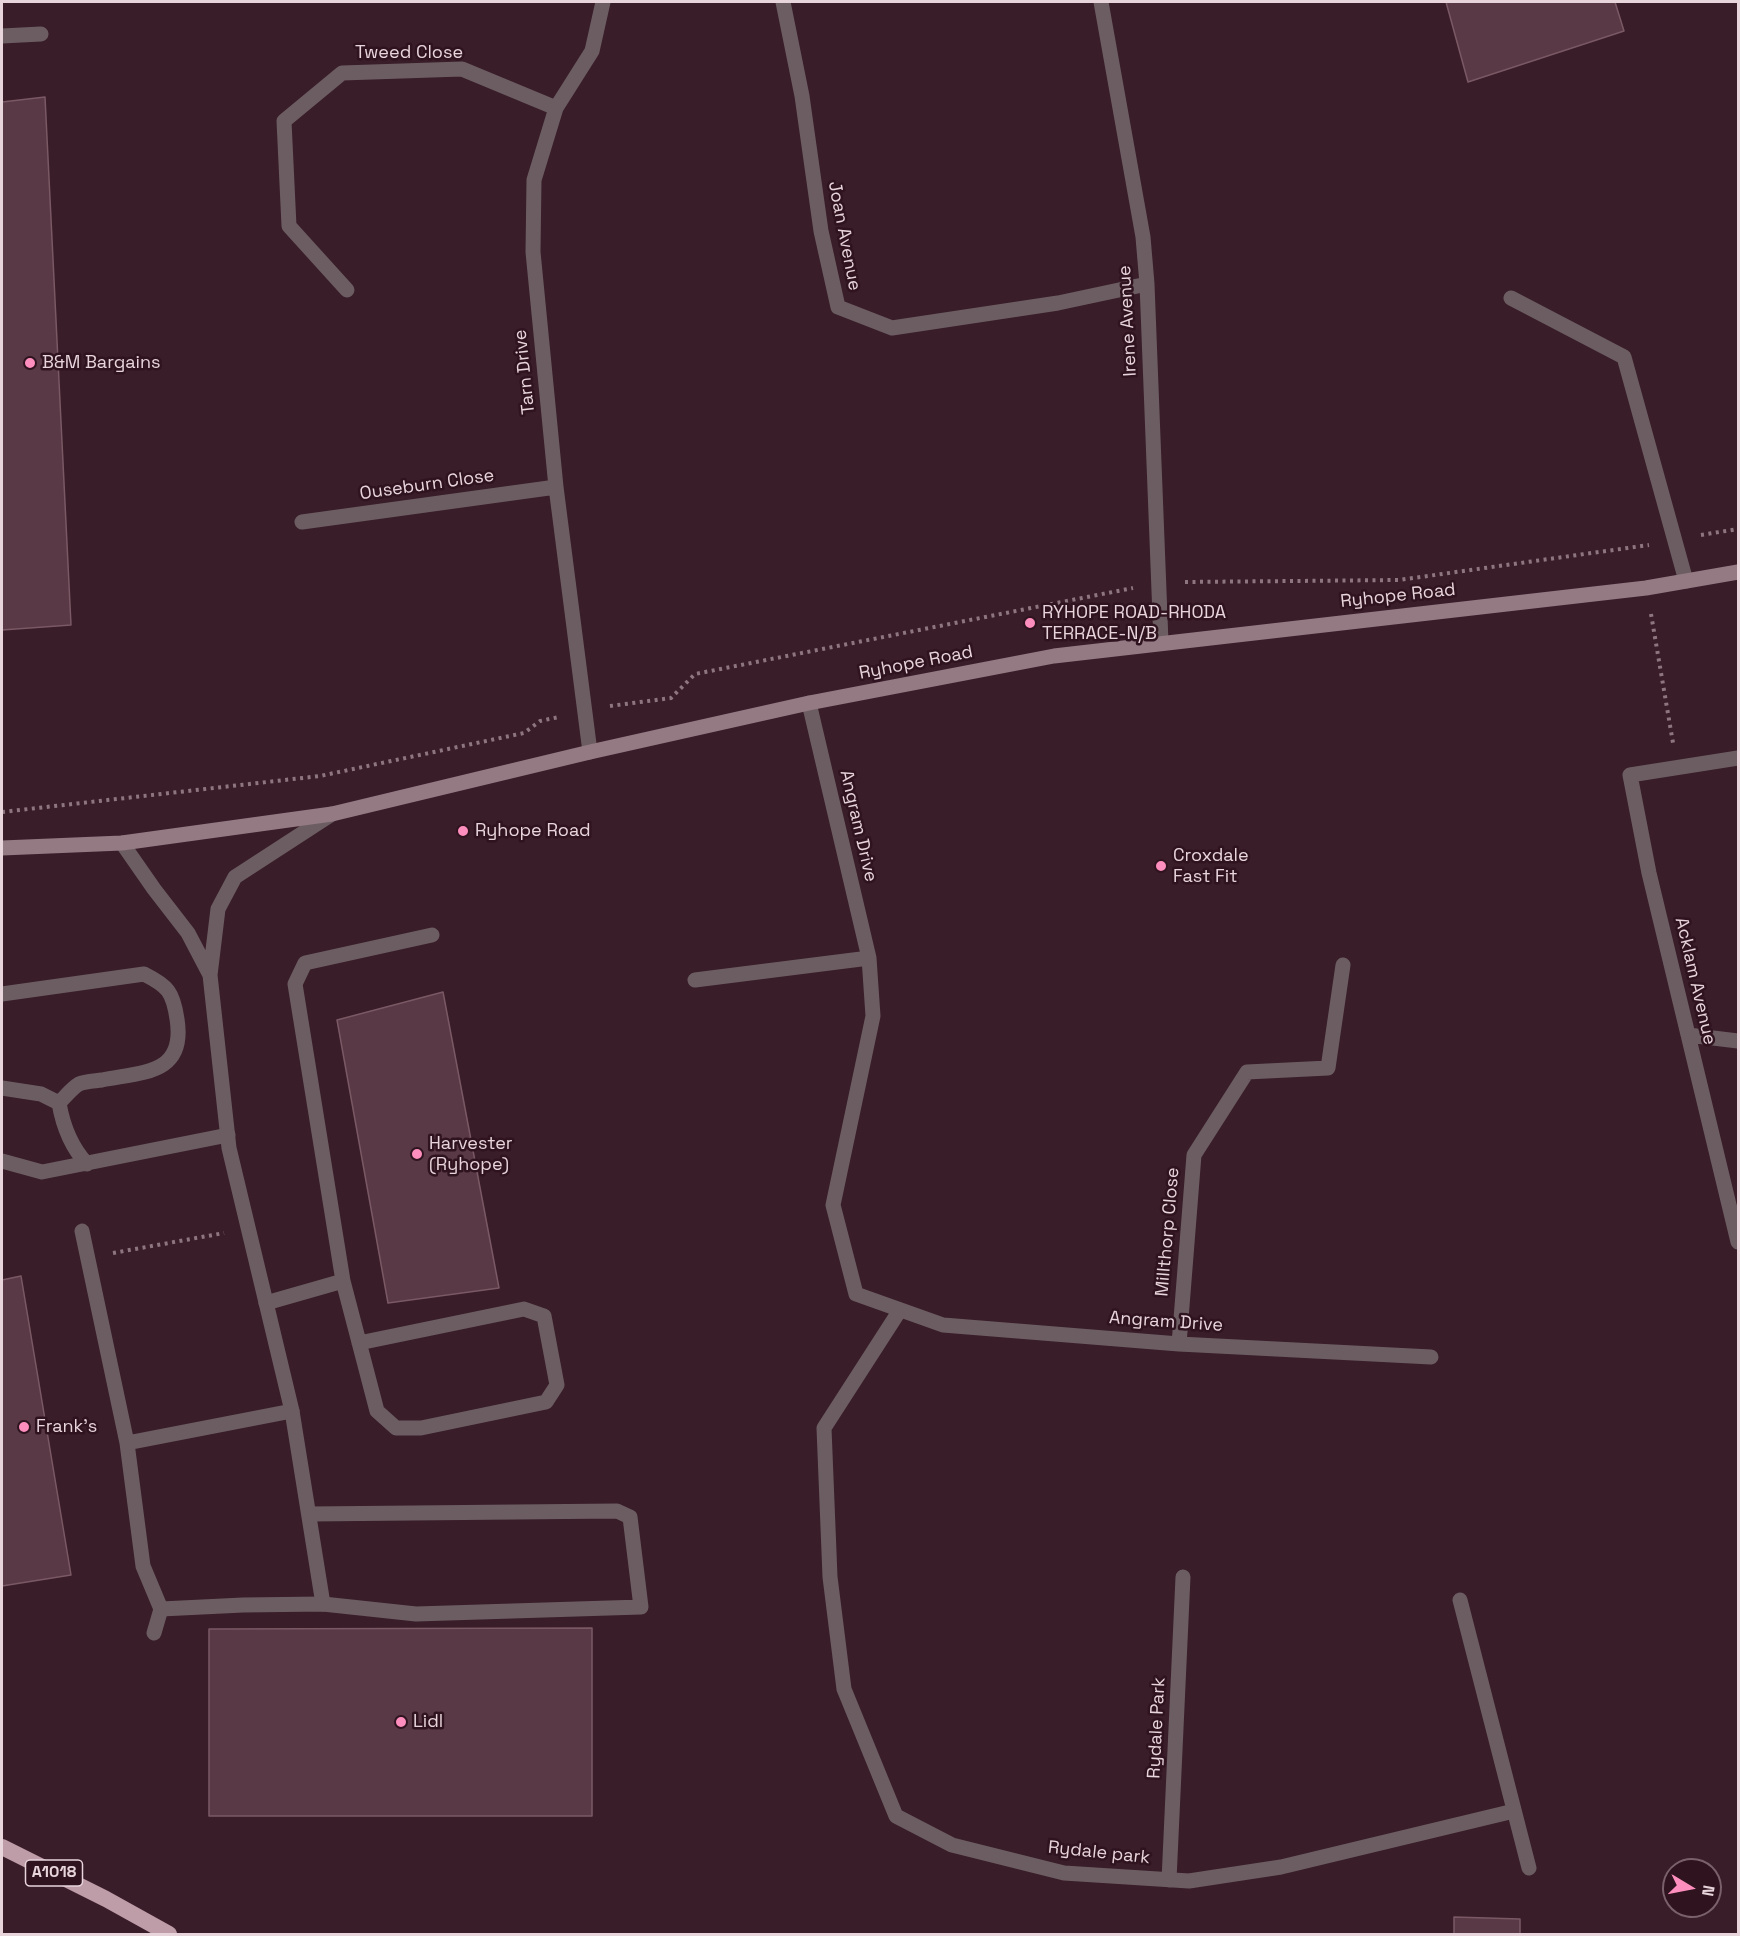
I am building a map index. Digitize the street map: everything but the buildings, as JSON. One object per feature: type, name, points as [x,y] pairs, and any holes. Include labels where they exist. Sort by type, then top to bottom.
[{"type":"highway","name":"A1018","points":[[2,1847],[105,1899],[169,1935]]},
{"type":"main road","name":"Ryhope Road","points":[[2,848],[122,843],[332,814],[808,703],[1054,656],[1646,588],[1738,572]]},
{"type":"street","name":"Tarn Drive","points":[[590,752],[556,487],[533,252],[534,180],[556,108],[592,51],[603,2]]},
{"type":"street","name":"Joan Avenue","points":[[783,2],[802,96],[820,231],[838,307],[892,328],[1059,303],[1147,284]]},
{"type":"street","name":"Irene Avenue","points":[[1101,2],[1143,237],[1147,284],[1161,642]]},
{"type":"street","points":[[2,36],[41,34]]},
{"type":"street","name":"Tweed Close","points":[[347,290],[289,226],[284,121],[342,73],[462,69],[556,108]]},
{"type":"street","points":[[1511,298],[1624,357],[1686,581]]},
{"type":"street","name":"Ouseburn Close","points":[[302,522],[556,487]]},
{"type":"street","name":"Angram Drive","points":[[808,703],[869,958],[873,1016],[832,1205],[856,1294],[943,1325],[1179,1344],[1431,1357]]},
{"type":"street","points":[[1678,767],[1738,758]]},
{"type":"street","name":"Acklam Avenue","points":[[1678,767],[1630,775],[1649,873],[1738,1242]]},
{"type":"street","points":[[323,1604],[292,1411],[228,1135],[210,975],[218,909],[235,877],[332,814]]},
{"type":"street","points":[[122,843],[154,890],[188,933],[210,975]]},
{"type":"street","points":[[359,1342],[524,1309],[544,1316],[557,1385],[546,1402],[421,1428],[396,1428],[376,1411],[343,1281],[295,984],[305,963],[432,935]]},
{"type":"street","points":[[695,980],[869,958]]},
{"type":"street","name":"Millthorp Close","points":[[1179,1344],[1194,1155],[1247,1072],[1328,1068],[1343,965]]},
{"type":"street","points":[[2,994],[144,974],[164,984],[172,998],[178,1021],[178,1046],[171,1059],[156,1070],[80,1083],[59,1103]]},
{"type":"street","points":[[1688,1035],[1738,1041]]},
{"type":"street","points":[[2,1088],[41,1094],[59,1103]]},
{"type":"street","points":[[59,1103],[63,1121],[76,1152],[87,1164]]},
{"type":"street","points":[[2,1161],[42,1172],[228,1135]]},
{"type":"street","points":[[82,1231],[127,1443],[143,1566],[161,1609],[154,1633]]},
{"type":"street","points":[[266,1303],[343,1281]]},
{"type":"street","name":"Rydale park","points":[[900,1310],[825,1428],[830,1577],[844,1689],[896,1816],[952,1845],[1064,1873],[1189,1881],[1281,1867],[1514,1810]]},
{"type":"street","points":[[127,1443],[292,1411]]},
{"type":"street","points":[[161,1609],[323,1604],[416,1614],[641,1607],[630,1517],[617,1511],[310,1514]]},
{"type":"street","name":"Rydale Park","points":[[1169,1880],[1184,1577]]},
{"type":"street","points":[[1460,1600],[1529,1868]]},
{"type":"path","points":[[2,812],[320,776],[524,733],[540,721],[634,702],[671,698],[695,674],[1132,588],[1184,582],[1399,580],[1642,547],[1738,529]]},
{"type":"path","points":[[1646,588],[1678,767]]},
{"type":"path","points":[[88,1258],[248,1228]]},
{"type":"place","name":"B&M Bargains","points":[[30,363]]},
{"type":"place","name":"RYHOPE ROAD-RHODA TERRACE-N/B","points":[[1030,623]]},
{"type":"place","name":"Ryhope Road","points":[[463,831]]},
{"type":"place","name":"Croxdale Fast Fit","points":[[1161,866]]},
{"type":"place","name":"Harvester (Ryhope)","points":[[417,1154]]},
{"type":"place","name":"Frank's","points":[[24,1427]]},
{"type":"place","name":"Lidl","points":[[401,1722]]}]
